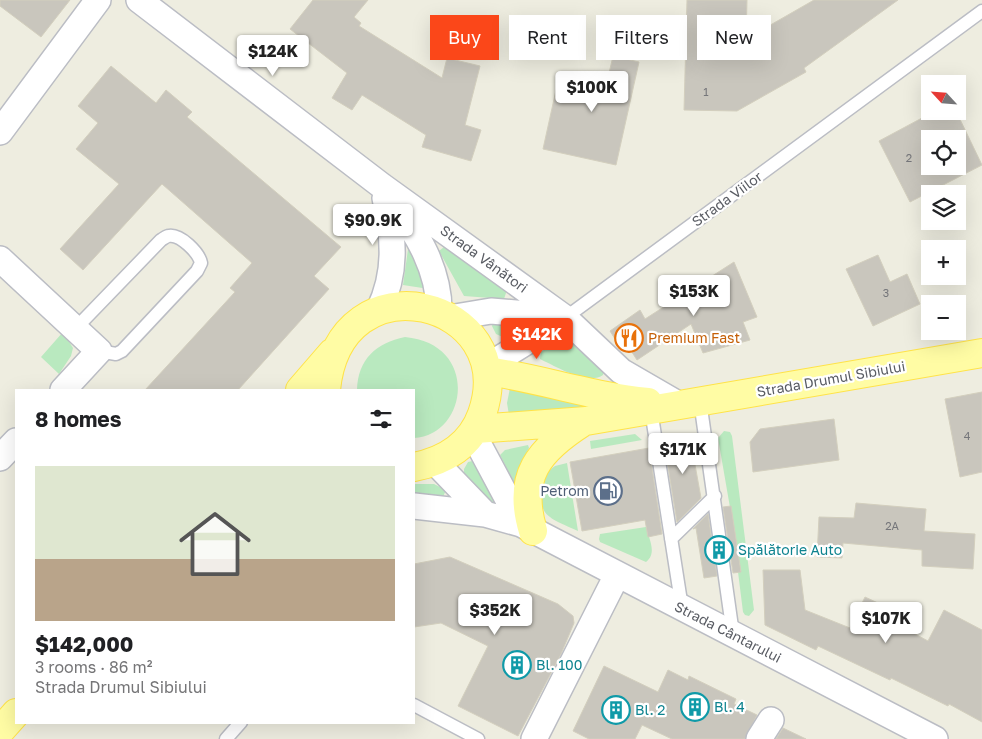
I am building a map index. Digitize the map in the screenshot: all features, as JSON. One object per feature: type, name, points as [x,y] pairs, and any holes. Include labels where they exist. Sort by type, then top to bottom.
[{"type":"main road","points":[[301,389],[335,350],[347,332],[363,318],[379,310],[402,305],[423,307],[444,316],[473,338],[482,353],[487,369],[486,403],[474,431],[451,454],[424,465]]},
{"type":"main road","points":[[326,389],[328,370],[335,350]]},
{"type":"main road","name":"Strada Drumul Sibiului","points":[[474,431],[586,421],[982,353]]},
{"type":"main road","name":"Strada Drumul Sibiului","points":[[487,369],[595,395],[690,403]]},
{"type":"main road","points":[[527,527],[526,497],[534,467],[542,454],[552,444],[586,421]]},
{"type":"main road","points":[[0,731],[15,714]]},
{"type":"street","points":[[0,132],[98,0]]},
{"type":"street","name":"Strada Vânători","points":[[139,0],[382,186],[565,318],[621,371],[690,403]]},
{"type":"street","points":[[379,310],[390,282],[394,254],[393,235],[382,186]]},
{"type":"street","name":"Strada Vânători","points":[[382,186],[418,239],[433,270],[444,316]]},
{"type":"street","points":[[0,259],[100,351],[64,389]]},
{"type":"street","points":[[444,316],[491,310],[565,318]]},
{"type":"street","points":[[487,369],[565,318]]},
{"type":"street","points":[[474,431],[527,527]]},
{"type":"street","points":[[0,458],[15,442]]},
{"type":"street","points":[[424,465],[485,514]]},
{"type":"street","name":"Strada Cântarului","points":[[415,506],[485,514],[527,527],[935,739]]},
{"type":"street","points":[[534,739],[617,575]]},
{"type":"lane","name":"Strada Viilor","points":[[565,318],[982,11]]},
{"type":"lane","points":[[75,329],[161,240],[168,236],[176,236],[196,252],[201,263],[198,271],[122,351],[116,354],[100,351]]},
{"type":"lane","points":[[690,403],[714,496],[733,635]]},
{"type":"lane","points":[[651,410],[682,609]]},
{"type":"lane","points":[[671,539],[714,496]]},
{"type":"lane","points":[[415,706],[478,739]]},
{"type":"lane","points":[[226,739],[239,724]]},
{"type":"green space","points":[[409,242],[429,289],[403,285]]},
{"type":"green space","points":[[449,243],[507,290],[504,299],[464,296],[439,251]]},
{"type":"green space","points":[[493,321],[546,323],[516,343],[496,334],[492,326]]},
{"type":"green space","points":[[63,332],[73,348],[71,356],[59,374],[41,357]]},
{"type":"green space","points":[[405,337],[429,343],[446,355],[455,371],[458,389],[455,407],[446,422],[432,433],[415,438],[415,389],[357,389],[361,369],[370,354],[385,343]]},
{"type":"green space","points":[[560,339],[569,339],[604,371],[603,375],[597,378],[580,377],[540,359],[541,352]]},
{"type":"green space","points":[[510,388],[600,407],[509,415],[507,403]]},
{"type":"green space","points":[[724,431],[730,432],[732,436],[754,610],[749,616],[743,612],[738,572],[741,571],[718,438]]},
{"type":"green space","points":[[635,434],[642,440],[591,449],[590,441]]},
{"type":"green space","points":[[528,445],[529,448],[520,466],[516,486],[500,455],[505,450]]},
{"type":"green space","points":[[477,460],[501,505],[495,506],[464,476],[464,469],[468,462]]},
{"type":"green space","points":[[567,463],[578,531],[550,517],[542,506],[544,474],[555,466]]},
{"type":"green space","points":[[415,484],[434,484],[446,490],[443,497],[415,494]]},
{"type":"green space","points":[[646,527],[652,550],[650,558],[646,562],[600,542],[599,539],[600,534]]},
{"type":"building","points":[[0,0],[70,0],[41,37],[0,6]]},
{"type":"building","points":[[313,0],[368,0],[354,17],[361,23],[359,26],[442,78],[446,60],[455,60],[480,66],[465,125],[481,130],[471,161],[422,147],[426,135],[362,95],[352,110],[332,98],[347,73],[290,29]]},
{"type":"building","points":[[687,0],[747,0],[747,15],[697,15],[697,60],[771,60],[771,25],[814,0],[898,0],[804,68],[806,72],[737,111],[684,110],[685,60],[687,60]]},
{"type":"building","points":[[612,60],[639,62],[616,165],[543,149],[560,72],[607,82]]},
{"type":"building","points":[[111,66],[156,103],[166,90],[192,112],[187,117],[341,247],[314,276],[329,289],[239,389],[146,389],[235,292],[230,288],[252,263],[162,184],[83,270],[60,249],[119,184],[76,149],[98,123],[78,106]]},
{"type":"building","points":[[921,118],[960,120],[965,130],[921,130],[921,175],[963,175],[943,185],[921,185],[921,196],[910,202],[879,141]]},
{"type":"building","points":[[966,132],[982,165],[966,173]]},
{"type":"building","points":[[878,255],[890,282],[907,274],[920,304],[873,326],[846,269]]},
{"type":"building","points":[[734,262],[757,317],[743,322],[750,340],[703,353],[691,324],[637,360],[628,346],[622,350],[610,331],[640,310],[645,319]]},
{"type":"building","points":[[982,392],[982,472],[960,477],[945,399]]},
{"type":"building","points":[[834,419],[839,460],[753,472],[750,442],[760,429]]},
{"type":"building","points":[[690,437],[701,498],[677,522],[664,442]]},
{"type":"building","name":"Petrom","points":[[649,448],[662,534],[648,537],[645,520],[582,531],[570,462]]},
{"type":"building","points":[[856,503],[926,509],[924,531],[975,534],[973,569],[922,566],[922,550],[843,543],[842,558],[817,557],[819,517],[854,518]]},
{"type":"building","points":[[731,506],[741,572],[733,573],[723,507]]},
{"type":"building","points":[[708,514],[717,576],[704,578],[696,528],[693,529]]},
{"type":"building","points":[[450,557],[558,604],[573,616],[574,623],[561,654],[518,736],[458,706],[488,646],[441,623],[415,627],[415,564]]},
{"type":"building","points":[[763,570],[800,570],[805,610],[850,628],[865,597],[893,610],[889,620],[928,641],[944,610],[982,630],[982,722],[949,704],[948,706],[891,678],[890,680],[818,646],[816,650],[765,625]]},
{"type":"building","points":[[604,666],[658,692],[668,670],[688,680],[689,676],[736,699],[734,704],[757,715],[745,739],[672,739],[642,725],[635,739],[589,739],[573,731]]},
{"type":"building","points":[[783,728],[806,739],[776,739]]},
{"type":"place","name":"Premium Fast","points":[[629,338]]},
{"type":"place","name":"Petrom","points":[[608,491]]},
{"type":"place","name":"Spălătorie Auto","points":[[719,550]]},
{"type":"place","name":"Bl. 100","points":[[517,665]]},
{"type":"place","name":"Bl. 4","points":[[695,707]]},
{"type":"place","name":"Bl. 2","points":[[616,710]]}]
